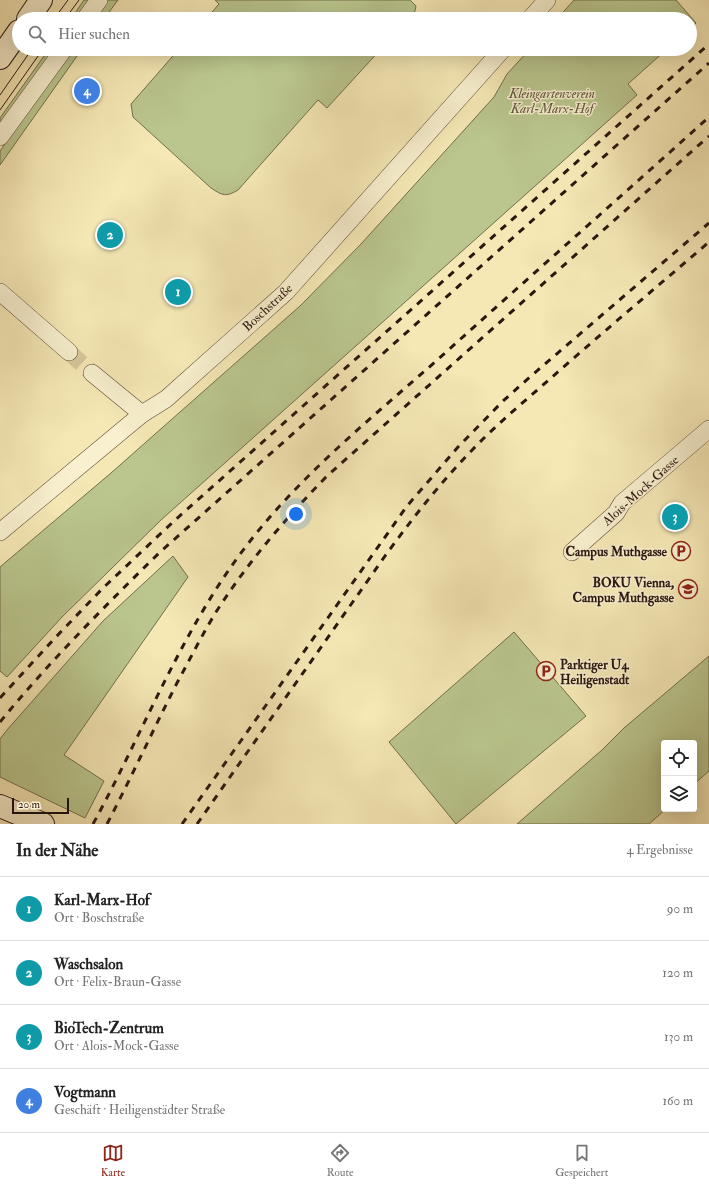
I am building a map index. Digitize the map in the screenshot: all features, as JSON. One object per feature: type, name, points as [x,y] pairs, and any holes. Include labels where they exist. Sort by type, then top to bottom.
[{"type":"main road","points":[[33,12],[41,0]]},
{"type":"main road","points":[[0,58],[12,41]]},
{"type":"main road","points":[[0,806],[43,824]]},
{"type":"street","points":[[90,12],[99,0]]},
{"type":"street","points":[[536,12],[547,0]]},
{"type":"street","points":[[0,137],[59,56]]},
{"type":"street","name":"Boschstraße","points":[[0,532],[142,414],[166,399],[286,292],[497,56]]},
{"type":"street","points":[[0,292],[69,352]]},
{"type":"street","points":[[92,373],[142,414]]},
{"type":"street","name":"Alois-Mock-Gasse","points":[[572,552],[616,512],[622,503],[709,429]]},
{"type":"green space","points":[[84,0],[91,0],[82,12],[76,12]]},
{"type":"green space","points":[[107,0],[118,0],[109,12],[99,12]]},
{"type":"green space","points":[[215,0],[410,0],[416,6],[414,12],[212,12],[219,4]]},
{"type":"green space","points":[[574,0],[676,0],[686,12],[563,12]]},
{"type":"green space","points":[[44,56],[51,56],[0,128],[0,118]]},
{"type":"green space","points":[[68,56],[77,56],[0,165],[0,151]]},
{"type":"green space","points":[[173,56],[375,56],[327,108],[318,100],[238,190],[227,195],[219,193],[211,188],[133,117],[131,104]]},
{"type":"green space","name":"Kleingartenverein Karl-Marx-Hof","points":[[524,56],[659,56],[628,84],[637,95],[161,520],[62,617],[7,677],[0,671],[0,567],[111,473],[300,306],[361,244],[494,97],[507,74]]},
{"type":"green space","points":[[173,556],[188,577],[64,755],[104,781],[85,818],[0,777],[0,739],[7,730],[103,621]]},
{"type":"green space","points":[[514,632],[586,716],[456,824],[389,742]]},
{"type":"green space","points":[[709,656],[709,771],[697,781],[697,740],[661,740],[661,812],[663,812],[649,824],[517,824],[602,750],[624,728]]},
{"type":"tunnel","points":[[69,352],[92,373]]},
{"type":"tram line","points":[[59,12],[68,0]]},
{"type":"tram line","points":[[70,12],[79,0]]},
{"type":"tram line","points":[[0,95],[27,56]]},
{"type":"tram line","points":[[0,110],[38,56]]},
{"type":"railway","points":[[697,55],[709,44]]},
{"type":"railway","points":[[0,698],[102,589],[174,521],[696,56]]},
{"type":"railway","points":[[0,722],[57,656],[159,553],[709,63]]},
{"type":"railway","points":[[93,824],[183,646],[203,611],[224,577],[268,519],[336,449],[709,117]]},
{"type":"railway","points":[[107,824],[177,683],[216,612],[254,558],[282,524],[327,476],[709,136]]},
{"type":"railway","points":[[182,824],[407,506],[458,447],[503,401],[531,376],[709,223]]},
{"type":"railway","points":[[197,824],[385,556],[454,469],[509,415],[596,338],[709,242]]},
{"type":"place","name":"Vogtmann","points":[[87,91]]},
{"type":"place","name":"Waschsalon","points":[[110,235]]},
{"type":"place","name":"Karl-Marx-Hof","points":[[178,292]]},
{"type":"place","name":"BioTech-Zentrum","points":[[675,517]]},
{"type":"place","name":"Campus Muthgasse","points":[[681,551]]},
{"type":"place","name":"BOKU Vienna, Campus Muthgasse","points":[[688,589]]},
{"type":"place","name":"Parktiger U4 Heiligenstadt","points":[[546,671]]}]
